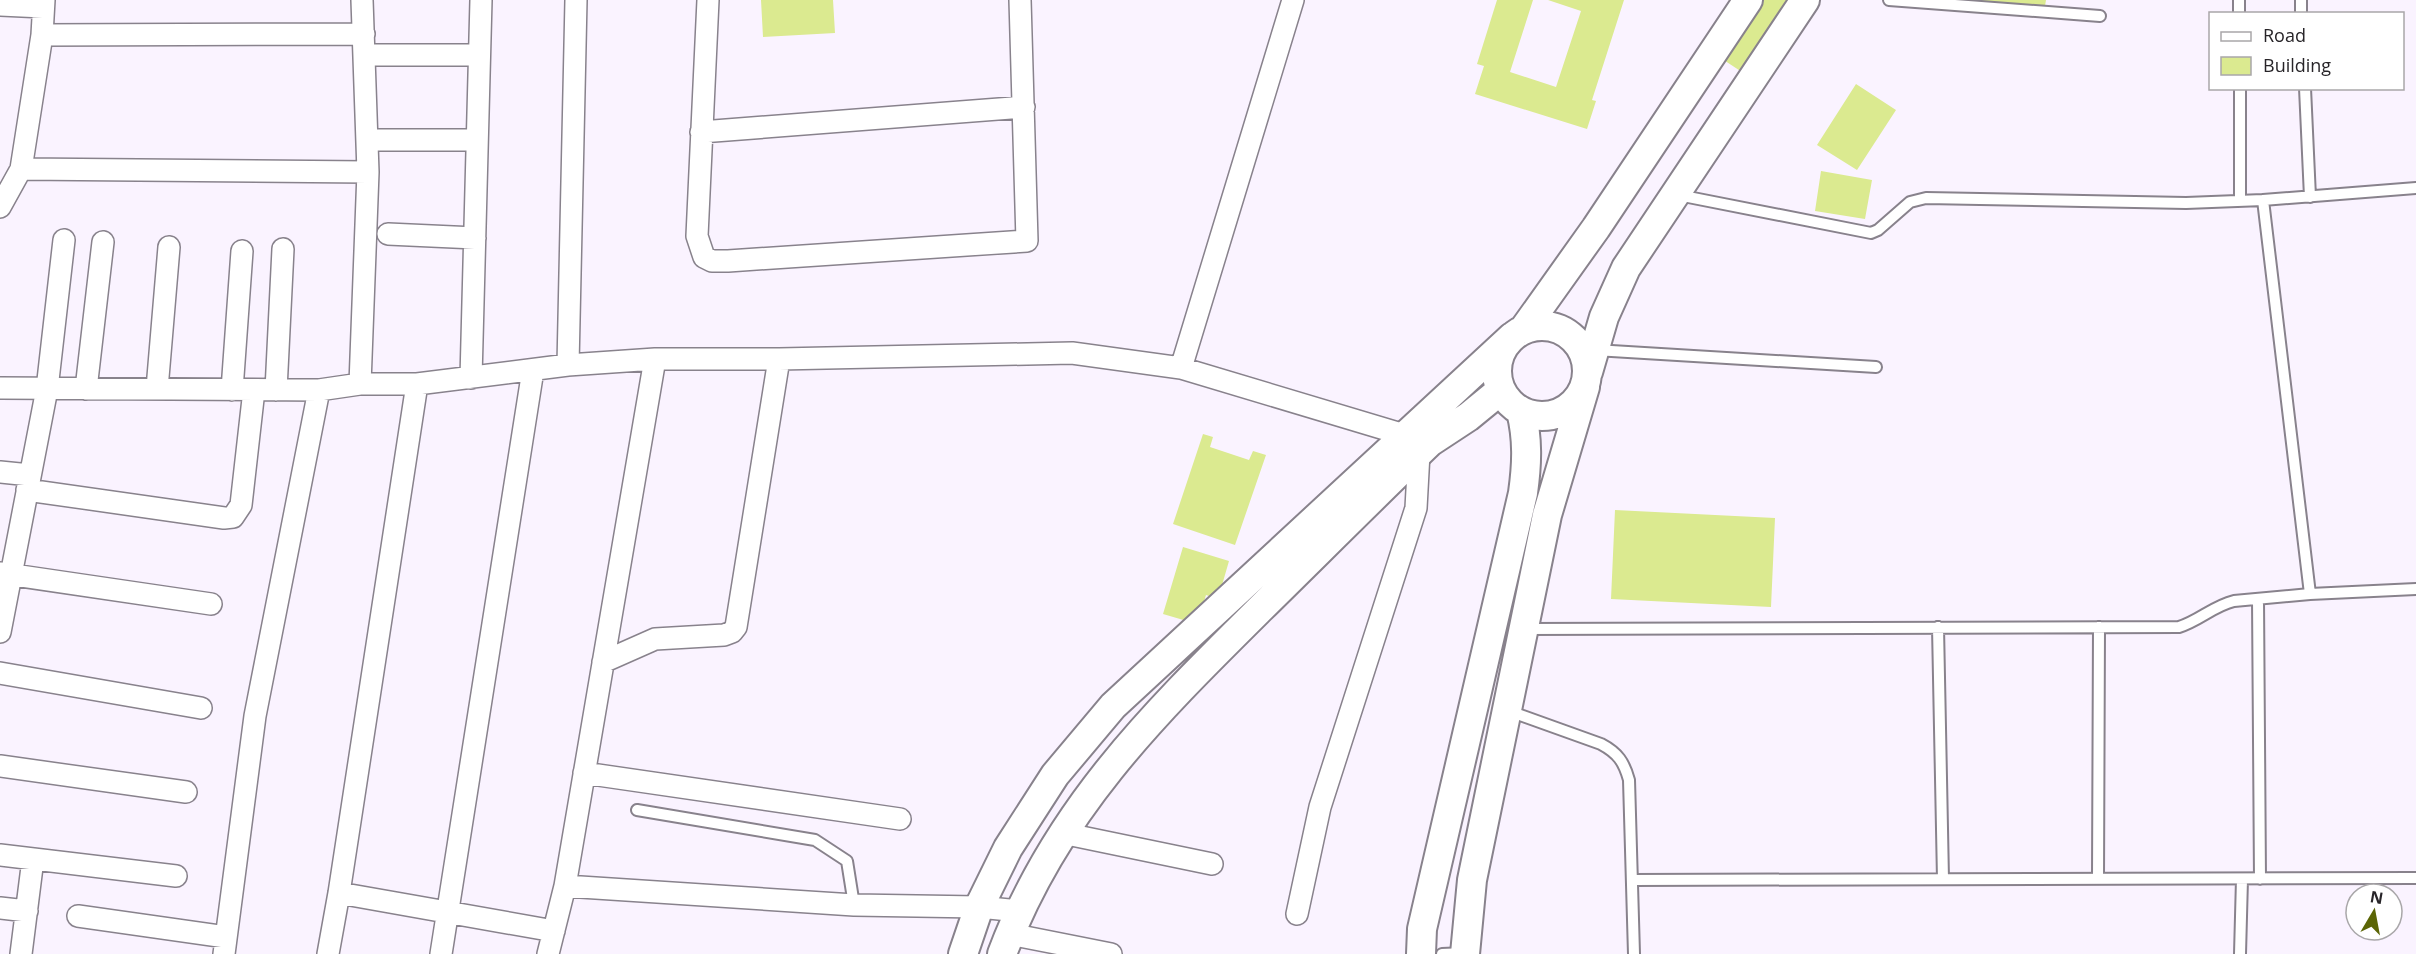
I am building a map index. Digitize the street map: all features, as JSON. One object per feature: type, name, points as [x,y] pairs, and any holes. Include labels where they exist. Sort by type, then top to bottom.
[{"type":"main road","points":[[1010,933],[1042,865],[1062,833],[1097,784],[1143,729],[1418,443],[1518,333],[1596,228],[1748,0]]},
{"type":"main road","points":[[1465,954],[1472,880],[1548,515],[1604,317],[1626,268],[1805,0]]},
{"type":"main road","points":[[1538,326],[1552,326],[1567,332],[1578,343],[1586,357],[1589,370],[1577,401],[1565,411],[1550,416],[1534,416],[1521,411],[1509,402],[1501,390],[1497,376],[1498,362],[1503,348],[1518,333],[1538,326]]},
{"type":"main road","points":[[963,954],[979,908],[1008,848],[1023,823],[1055,776],[1113,706],[1418,443],[1468,417],[1501,390]]},
{"type":"main road","points":[[1421,954],[1422,930],[1523,493],[1527,461],[1527,434],[1521,411]]},
{"type":"street","points":[[360,384],[368,172],[362,0]]},
{"type":"street","points":[[471,378],[481,0]]},
{"type":"street","points":[[568,365],[576,0]]},
{"type":"street","points":[[708,0],[697,236],[704,257],[712,261],[1027,242],[1020,0]]},
{"type":"street","points":[[1181,368],[1293,0]]},
{"type":"street","points":[[0,5],[44,4],[42,35],[21,169],[0,207]]},
{"type":"street","points":[[42,35],[364,45],[479,55]]},
{"type":"street","points":[[701,132],[1024,107]]},
{"type":"street","points":[[367,140],[477,140]]},
{"type":"street","points":[[21,169],[368,172]]},
{"type":"street","points":[[387,234],[475,238]]},
{"type":"street","points":[[0,632],[6,574],[29,483],[47,388],[64,240]]},
{"type":"street","points":[[86,389],[103,242]]},
{"type":"street","points":[[157,389],[169,247]]},
{"type":"street","points":[[276,390],[283,249]]},
{"type":"street","points":[[232,390],[242,251]]},
{"type":"street","points":[[0,388],[319,390],[360,384],[417,384],[568,365],[655,358],[778,359],[1072,353],[1181,368],[1418,443],[1416,508],[1320,807],[1297,914]]},
{"type":"street","points":[[548,954],[565,886],[655,358]]},
{"type":"street","points":[[603,662],[655,639],[724,635],[732,632],[736,627],[778,359]]},
{"type":"street","points":[[441,954],[534,370]]},
{"type":"street","points":[[328,954],[417,384]]},
{"type":"street","points":[[0,472],[29,483],[224,518],[233,517],[241,505],[254,390]]},
{"type":"street","points":[[78,916],[225,946],[255,716],[319,390]]},
{"type":"street","points":[[6,574],[212,604]]},
{"type":"street","points":[[0,674],[201,708]]},
{"type":"street","points":[[0,766],[186,792]]},
{"type":"street","points":[[584,773],[900,819]]},
{"type":"street","points":[[1062,833],[1212,864]]},
{"type":"street","points":[[0,855],[176,876]]},
{"type":"street","points":[[21,954],[33,859]]},
{"type":"street","points":[[565,886],[854,904],[979,908],[1010,933],[1111,954]]},
{"type":"street","points":[[339,893],[554,931]]},
{"type":"street","points":[[0,908],[27,911]]},
{"type":"lane","points":[[1889,0],[2100,16]]},
{"type":"lane","points":[[2240,90],[2240,201]]},
{"type":"lane","points":[[2305,90],[2310,196]]},
{"type":"lane","points":[[1674,195],[1864,233],[1878,230],[1910,202],[1926,198],[2186,203],[2263,200],[2416,188]]},
{"type":"lane","points":[[2263,200],[2310,594]]},
{"type":"lane","points":[[1589,370],[1876,367]]},
{"type":"lane","points":[[1524,629],[2179,627],[2191,624],[2223,603],[2310,594],[2416,589]]},
{"type":"lane","points":[[2258,599],[2260,879]]},
{"type":"lane","points":[[1938,627],[1943,879]]},
{"type":"lane","points":[[2098,879],[2099,627]]},
{"type":"lane","points":[[1507,711],[1601,744],[1614,750],[1625,763],[1629,780],[1634,954]]},
{"type":"lane","points":[[638,810],[815,840],[847,861],[854,904]]},
{"type":"lane","points":[[1632,880],[2416,878]]},
{"type":"lane","points":[[2240,954],[2242,879]]},
{"type":"lane","points":[[1442,954],[1477,954]]},
{"type":"building","points":[[761,0],[833,0],[835,33],[763,37]]},
{"type":"building","points":[[1497,0],[1533,0],[1510,72],[1556,87],[1581,11],[1548,0],[1624,0],[1592,100],[1596,101],[1587,129],[1475,94],[1484,66],[1477,64]]},
{"type":"building","points":[[1740,0],[1803,0],[1751,78],[1707,49]]},
{"type":"building","points":[[1943,0],[2046,0],[2045,6],[1943,2]]},
{"type":"building","points":[[1856,84],[1896,110],[1857,170],[1817,145]]},
{"type":"building","points":[[1821,171],[1872,180],[1865,219],[1815,211]]},
{"type":"building","points":[[1203,434],[1213,437],[1210,447],[1249,460],[1253,451],[1266,455],[1235,545],[1173,524]]},
{"type":"building","points":[[1615,510],[1775,518],[1771,607],[1611,599]]},
{"type":"building","points":[[1183,547],[1229,561],[1218,599],[1206,595],[1197,624],[1163,614]]}]
